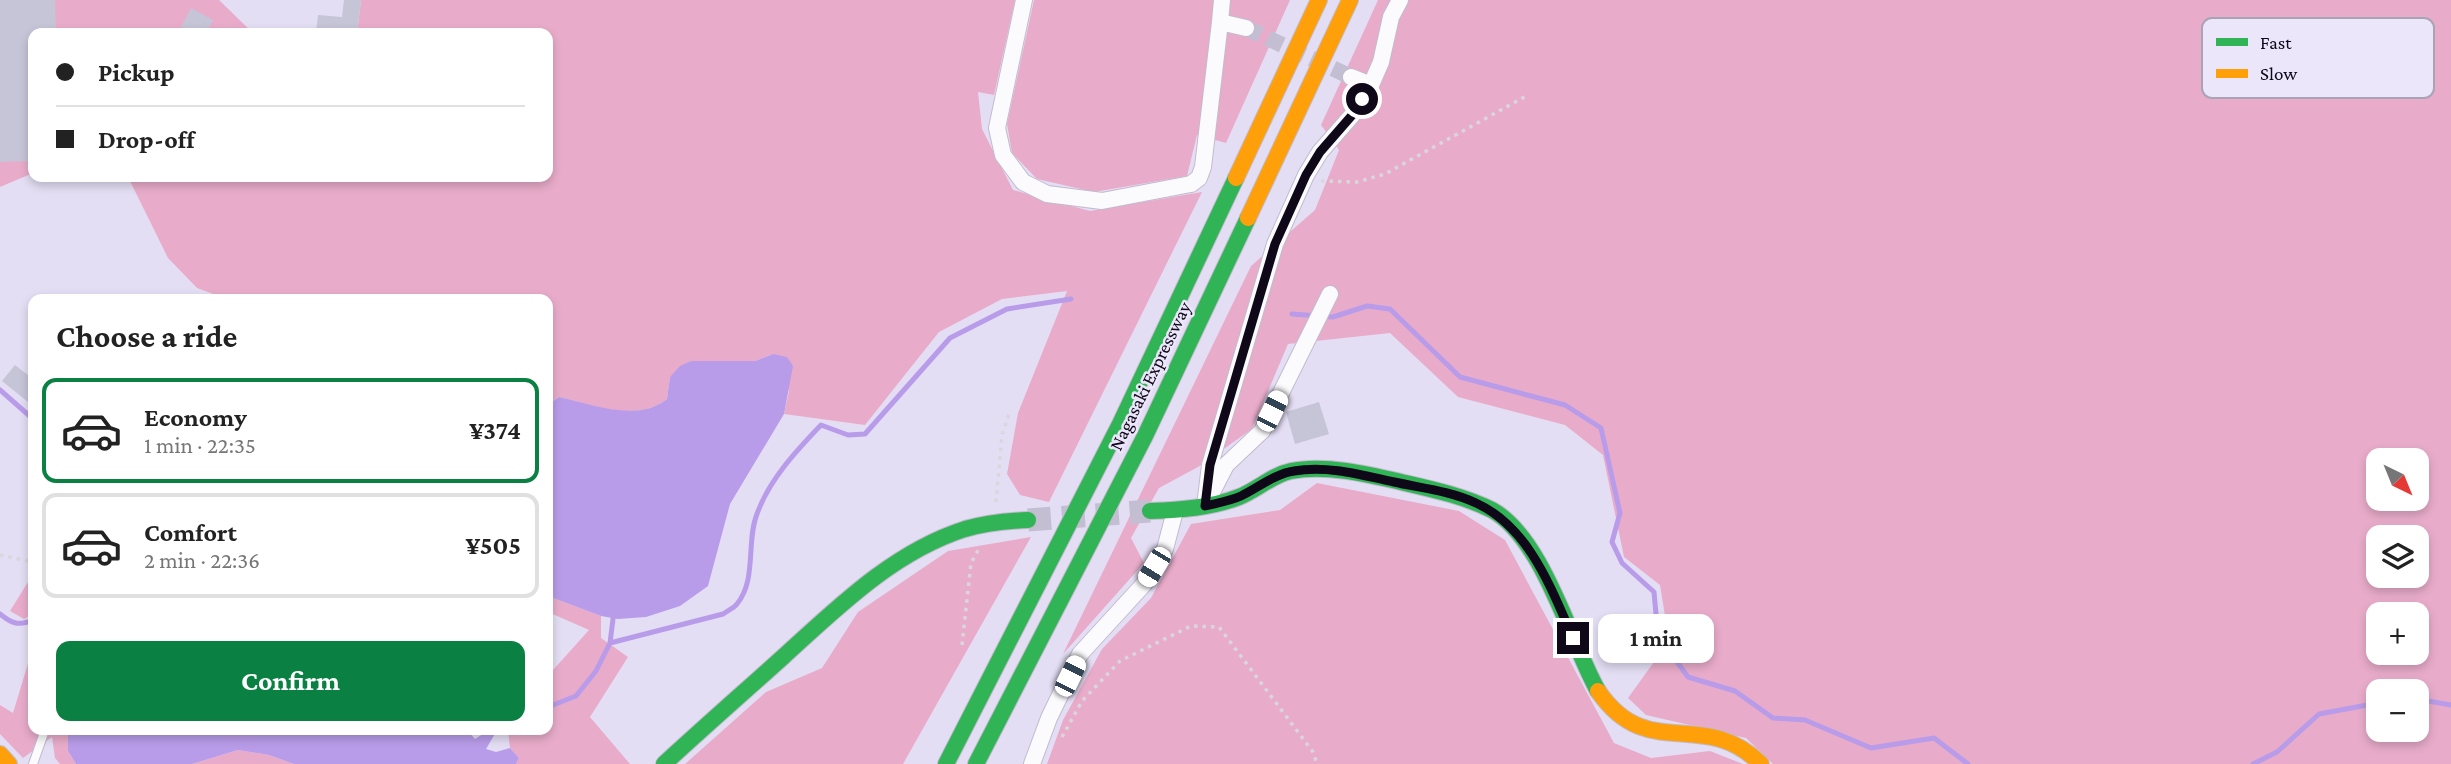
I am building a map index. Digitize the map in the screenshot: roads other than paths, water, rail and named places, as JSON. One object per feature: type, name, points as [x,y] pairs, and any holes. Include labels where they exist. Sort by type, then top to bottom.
[{"type":"main road","name":"Nagasaki Expressway","points":[[946,764],[1121,424],[1319,0]]},
{"type":"main road","name":"Nagasaki Expressway","points":[[976,764],[1145,436],[1350,0]]},
{"type":"main road","points":[[1150,511],[1174,511],[1205,506],[1239,496],[1293,471],[1318,469],[1347,472],[1451,494],[1475,502],[1512,526],[1528,547],[1563,613],[1595,687],[1621,723],[1646,739],[1714,740],[1732,743],[1762,764]]},
{"type":"main road","points":[[664,764],[855,593],[906,558],[938,540],[965,530],[996,522],[1028,520]]},
{"type":"main road","points":[[0,754],[9,764]]},
{"type":"street","points":[[1024,0],[997,128],[1003,155],[1023,182],[1047,194],[1102,201],[1191,184],[1199,178],[1203,167],[1222,0]]},
{"type":"street","points":[[1205,506],[1210,465],[1275,244],[1306,175],[1320,152],[1354,113],[1371,85],[1381,62],[1391,17],[1400,0]]},
{"type":"street","points":[[1220,22],[1247,28]]},
{"type":"street","points":[[1351,77],[1371,85]]},
{"type":"street","points":[[1205,506],[1226,465],[1262,431],[1330,294]]},
{"type":"street","points":[[1032,764],[1049,719],[1080,654],[1144,584],[1165,550],[1174,511]]},
{"type":"lane","points":[[33,764],[44,735]]},
{"type":"waterway","points":[[553,705],[576,696],[596,671],[610,643],[723,614],[736,605],[747,584],[752,536],[762,501],[784,466],[821,425],[848,435],[865,434],[950,338],[1007,309],[1071,299]]},
{"type":"waterway","points":[[1292,314],[1333,317],[1367,306],[1390,309],[1460,377],[1565,405],[1601,428],[1620,513],[1612,542],[1622,563],[1654,592],[1658,636],[1688,677],[1735,691],[1773,718],[1805,720],[1871,748],[1934,738],[1968,764]]},
{"type":"waterway","points":[[0,390],[28,415]]},
{"type":"waterway","points":[[610,643],[614,611]]},
{"type":"waterway","points":[[0,614],[16,623],[28,622]]},
{"type":"waterway","points":[[2429,701],[2451,705]]},
{"type":"waterway","points":[[2253,764],[2277,752],[2319,714],[2366,705]]},
{"type":"tunnel","points":[[1246,28],[1351,77]]},
{"type":"tunnel","points":[[1028,520],[1150,511]]}]
